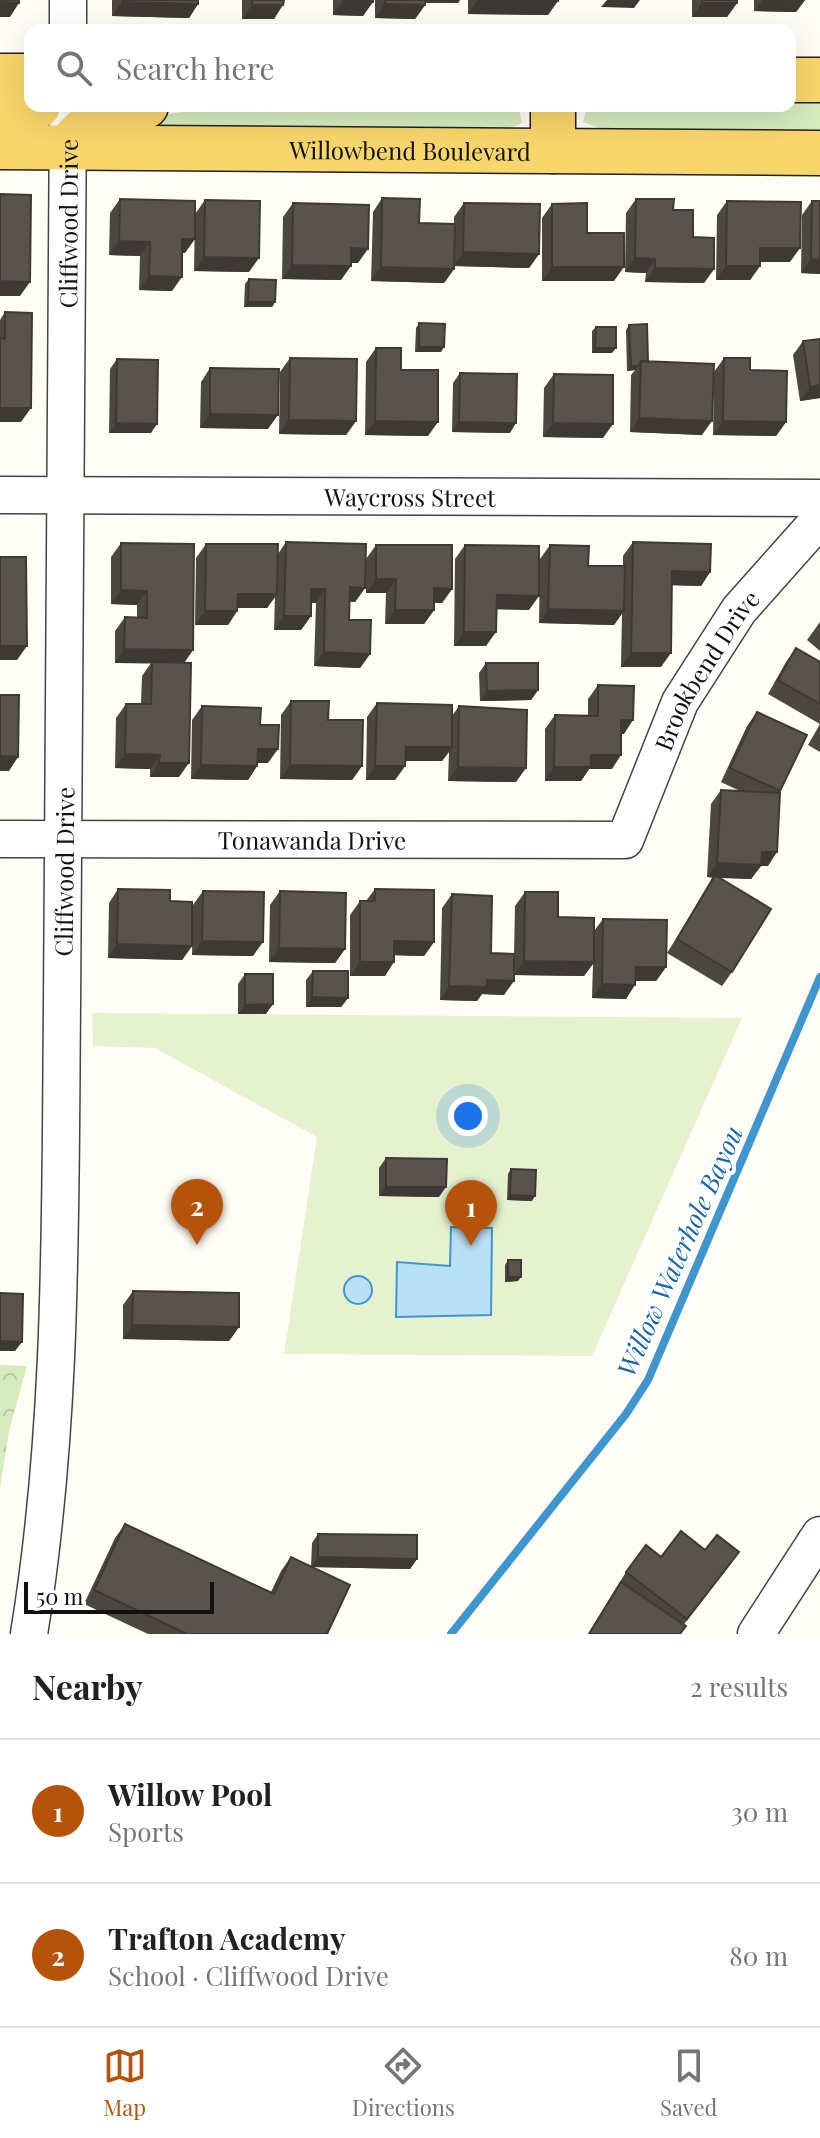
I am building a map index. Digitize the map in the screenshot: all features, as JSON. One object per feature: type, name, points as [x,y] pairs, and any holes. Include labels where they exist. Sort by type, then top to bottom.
[{"type":"main road","points":[[0,76],[24,76]]},
{"type":"main road","points":[[796,80],[820,80]]},
{"type":"main road","points":[[0,117],[24,110]]},
{"type":"main road","points":[[68,127],[84,126],[114,112]]},
{"type":"main road","points":[[553,112],[553,151]]},
{"type":"main road","name":"Willowbend Boulevard","points":[[0,147],[68,127],[553,151],[820,153]]},
{"type":"street","points":[[68,0],[68,24]]},
{"type":"street","name":"Cliffwood Drive","points":[[29,1634],[49,1486],[58,1366],[65,840],[68,127]]},
{"type":"street","name":"Waycross Street","points":[[0,495],[820,498]]},
{"type":"street","name":"Brookbend Drive","points":[[625,840],[680,702],[739,610],[820,519]]},
{"type":"street","name":"Tonawanda Drive","points":[[0,839],[625,840]]},
{"type":"street","points":[[756,1634],[820,1535]]},
{"type":"green space","points":[[796,94],[820,94],[820,137],[620,136],[583,122],[586,112],[796,112]]},
{"type":"green space","points":[[183,112],[520,112],[522,123],[496,135],[125,134],[119,121]]},
{"type":"green space","points":[[92,1013],[742,1018],[592,1356],[284,1354],[317,1137],[155,1048],[93,1046]]},
{"type":"green space","points":[[0,1365],[27,1366],[9,1431],[0,1488]]},
{"type":"water","points":[[451,1227],[492,1228],[491,1315],[396,1317],[397,1262],[450,1266]]},
{"type":"water","points":[[358,1276],[368,1280],[372,1290],[368,1300],[358,1304],[348,1300],[344,1290],[348,1280]]},
{"type":"building","points":[[19,0],[19,3],[0,2]]},
{"type":"building","points":[[198,0],[198,4],[122,2]]},
{"type":"building","points":[[252,0],[284,0],[283,5],[252,5]]},
{"type":"building","points":[[373,0],[373,2],[343,1]]},
{"type":"building","points":[[385,0],[425,0],[425,5],[385,4]]},
{"type":"building","points":[[702,0],[737,0],[737,3],[702,3]]},
{"type":"building","points":[[0,194],[31,195],[30,282],[0,281]]},
{"type":"building","points":[[382,198],[420,199],[419,223],[455,224],[454,269],[381,267]]},
{"type":"building","points":[[120,199],[195,201],[195,239],[182,239],[182,277],[149,276],[150,242],[119,241]]},
{"type":"building","points":[[636,199],[674,199],[673,210],[693,210],[693,237],[714,238],[714,269],[655,268],[655,259],[635,258]]},
{"type":"building","points":[[205,200],[260,201],[259,258],[204,257]]},
{"type":"building","points":[[727,201],[801,202],[800,248],[760,248],[760,266],[726,266]]},
{"type":"building","points":[[812,201],[820,201],[820,260],[811,259]]},
{"type":"building","points":[[293,203],[369,205],[368,249],[351,248],[351,266],[292,265]]},
{"type":"building","points":[[464,203],[540,204],[539,254],[463,252]]},
{"type":"building","points":[[587,203],[587,233],[624,233],[624,267],[552,267],[552,204]]},
{"type":"building","points":[[249,279],[276,280],[275,302],[248,302]]},
{"type":"building","points":[[5,312],[32,313],[31,408],[0,408],[0,338],[5,339]]},
{"type":"building","points":[[419,323],[445,324],[444,347],[419,347]]},
{"type":"building","points":[[647,324],[648,362],[641,361],[638,366],[631,366],[629,325]]},
{"type":"building","points":[[596,327],[616,327],[616,348],[595,348]]},
{"type":"building","points":[[820,339],[820,385],[810,387],[803,341]]},
{"type":"building","points":[[376,348],[401,348],[401,370],[438,370],[438,422],[375,421]]},
{"type":"building","points":[[290,358],[357,359],[356,421],[289,420]]},
{"type":"building","points":[[724,358],[750,358],[750,370],[787,371],[786,422],[723,421]]},
{"type":"building","points":[[117,359],[158,360],[157,424],[116,423]]},
{"type":"building","points":[[641,361],[714,364],[712,421],[639,418]]},
{"type":"building","points":[[210,368],[279,369],[278,415],[210,414]]},
{"type":"building","points":[[460,373],[517,374],[516,423],[459,422]]},
{"type":"building","points":[[554,374],[613,375],[613,424],[553,423]]},
{"type":"building","points":[[286,542],[366,544],[365,588],[350,587],[349,620],[371,620],[370,654],[324,652],[325,589],[311,589],[311,616],[284,616]]},
{"type":"building","points":[[633,542],[711,544],[710,572],[672,571],[671,653],[631,653]]},
{"type":"building","points":[[121,543],[194,544],[193,650],[124,649],[125,617],[147,618],[147,591],[121,590]]},
{"type":"building","points":[[206,544],[278,544],[277,594],[238,594],[237,611],[205,611]]},
{"type":"building","points":[[376,545],[452,545],[452,589],[434,588],[434,610],[395,610],[396,579],[376,579]]},
{"type":"building","points":[[465,545],[539,546],[539,596],[497,595],[496,632],[464,632]]},
{"type":"building","points":[[550,545],[589,546],[588,566],[625,566],[624,611],[548,609]]},
{"type":"building","points":[[0,557],[26,557],[27,646],[0,646]]},
{"type":"building","points":[[796,648],[820,662],[820,704],[778,680]]},
{"type":"building","points":[[152,662],[191,663],[189,763],[159,763],[160,755],[125,754],[126,704],[151,704]]},
{"type":"building","points":[[486,663],[538,663],[538,690],[487,691]]},
{"type":"building","points":[[598,685],[634,686],[633,720],[621,720],[621,755],[591,755],[591,767],[554,767],[555,715],[598,716]]},
{"type":"building","points":[[0,695],[19,695],[18,757],[0,756]]},
{"type":"building","points":[[291,701],[329,701],[328,720],[363,720],[362,766],[290,765]]},
{"type":"building","points":[[377,703],[452,705],[452,747],[406,747],[405,766],[375,766]]},
{"type":"building","points":[[202,706],[261,708],[260,725],[279,725],[278,749],[258,749],[257,766],[201,765]]},
{"type":"building","points":[[459,706],[527,710],[526,768],[458,767]]},
{"type":"building","points":[[757,712],[807,735],[780,791],[730,768]]},
{"type":"building","points":[[721,790],[780,793],[777,852],[762,852],[761,865],[717,863]]},
{"type":"building","points":[[715,875],[771,909],[732,972],[677,939]]},
{"type":"building","points":[[118,889],[170,890],[170,901],[192,902],[192,946],[117,944]]},
{"type":"building","points":[[375,889],[434,890],[434,942],[394,941],[394,962],[360,962],[360,901],[375,901]]},
{"type":"building","points":[[203,891],[264,892],[263,942],[202,941]]},
{"type":"building","points":[[280,891],[346,893],[345,949],[279,948]]},
{"type":"building","points":[[525,892],[558,892],[558,917],[594,918],[594,962],[524,961]]},
{"type":"building","points":[[452,894],[492,896],[491,953],[514,954],[514,981],[487,980],[487,987],[449,986]]},
{"type":"building","points":[[603,919],[667,920],[666,967],[636,967],[635,985],[602,984]]},
{"type":"building","points":[[313,971],[348,971],[348,998],[312,997]]},
{"type":"building","points":[[245,974],[273,974],[273,1004],[245,1005]]},
{"type":"building","points":[[386,1158],[447,1159],[446,1187],[386,1187]]},
{"type":"building","points":[[511,1169],[536,1170],[535,1196],[510,1195]]},
{"type":"building","points":[[508,1260],[521,1260],[521,1277],[508,1277]]},
{"type":"building","points":[[133,1291],[239,1293],[239,1327],[132,1325]]},
{"type":"building","points":[[0,1293],[23,1294],[22,1342],[0,1341]]},
{"type":"building","points":[[125,1524],[274,1594],[291,1557],[350,1585],[327,1634],[187,1634],[94,1590]]},
{"type":"building","points":[[681,1531],[705,1550],[717,1535],[739,1552],[687,1619],[626,1572],[646,1545],[661,1557]]},
{"type":"building","points":[[318,1534],[417,1535],[417,1559],[318,1557]]},
{"type":"building","points":[[621,1582],[686,1626],[680,1634],[589,1634]]},
{"type":"waterway","name":"Willow Waterhole Bayou","points":[[451,1634],[626,1414],[648,1380],[820,977]]},
{"type":"place","name":"Trafton Academy","points":[[197,1245]]},
{"type":"place","name":"Willow Pool","points":[[471,1246]]}]
